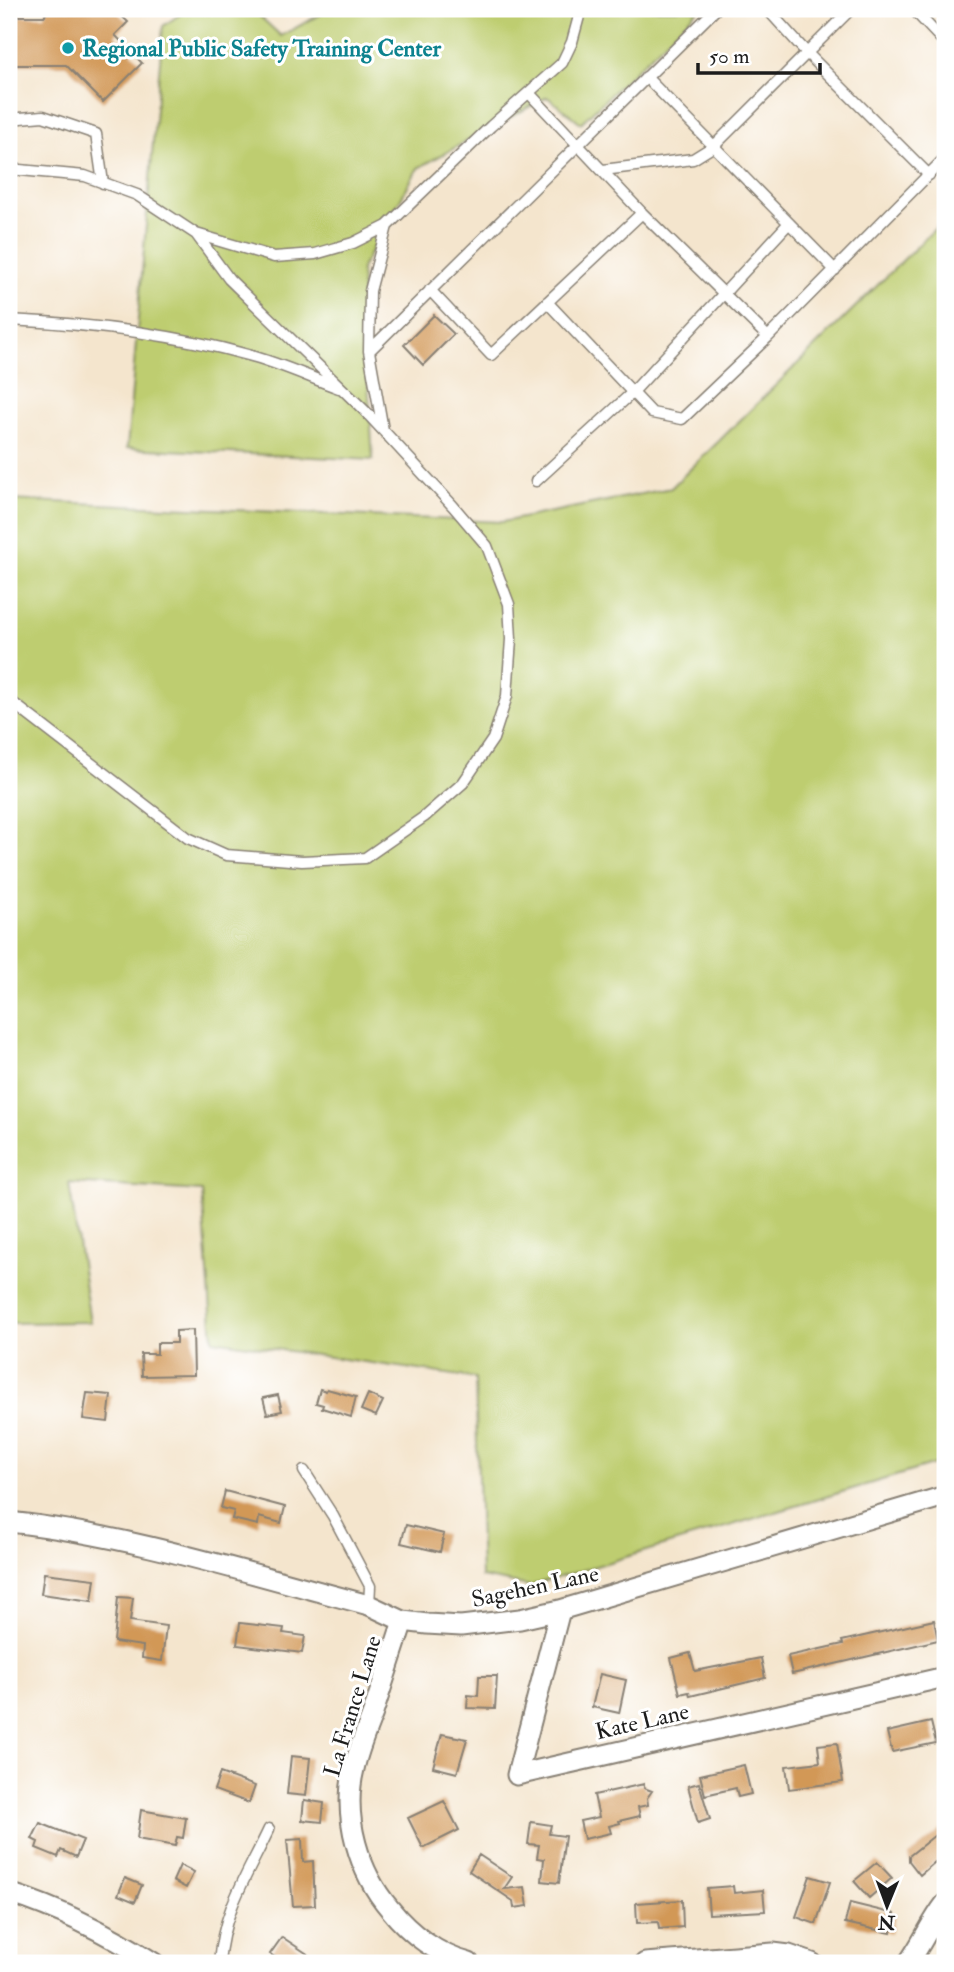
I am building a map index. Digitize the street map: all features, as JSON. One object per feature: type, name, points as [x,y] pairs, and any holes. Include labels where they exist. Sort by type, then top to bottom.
[{"type":"street","name":"Sagehen Lane","points":[[9,1522],[114,1539],[369,1605],[404,1621],[461,1626],[520,1619],[560,1610],[945,1496]]},
{"type":"street","name":"Kate Lane","points":[[560,1610],[517,1775],[945,1677]]},
{"type":"street","name":"La France Lane","points":[[404,1621],[354,1770],[352,1826],[369,1879],[399,1920],[416,1936],[440,1951],[469,1963]]},
{"type":"street","points":[[9,1893],[31,1900],[121,1941],[154,1963]]},
{"type":"street","points":[[908,1963],[918,1950],[933,1919],[945,1904]]},
{"type":"street","points":[[645,1963],[773,1954],[789,1955],[812,1963]]},
{"type":"lane","points":[[9,169],[85,176],[137,195],[197,234],[274,257],[315,254],[353,243],[387,226],[562,63],[581,9]]},
{"type":"lane","points":[[369,351],[716,9]]},
{"type":"lane","points":[[767,9],[807,53],[929,175]]},
{"type":"lane","points":[[603,170],[693,159],[715,146],[851,9]]},
{"type":"lane","points":[[913,9],[945,43]]},
{"type":"lane","points":[[646,78],[835,270]]},
{"type":"lane","points":[[529,93],[642,213],[768,337]]},
{"type":"lane","points":[[9,119],[44,116],[96,134],[103,183]]},
{"type":"lane","points":[[547,302],[652,413],[682,419],[768,337],[945,158]]},
{"type":"lane","points":[[430,290],[491,355],[642,213]]},
{"type":"lane","points":[[536,481],[632,393],[789,223]]},
{"type":"lane","points":[[383,431],[369,351],[370,291],[387,226]]},
{"type":"lane","points":[[9,701],[188,838],[226,855],[302,861],[365,858],[404,833],[463,783],[493,739],[507,696],[511,639],[509,604],[487,547],[383,431],[229,279],[197,234]]},
{"type":"lane","points":[[9,320],[166,335],[250,355],[343,390]]},
{"type":"lane","points":[[304,1471],[333,1516],[370,1586],[369,1605]]},
{"type":"lane","points":[[219,1963],[223,1929],[233,1899],[269,1829]]},
{"type":"green space","points":[[188,9],[252,9],[281,36],[330,9],[699,9],[581,123],[547,97],[418,168],[361,269],[373,460],[127,448],[163,26]]},
{"type":"green space","points":[[945,219],[945,1461],[530,1586],[481,1577],[475,1378],[213,1340],[202,1191],[69,1183],[90,1322],[9,1323],[9,500],[502,522],[671,488]]},
{"type":"building","name":"Regional Public Safety Training Center","points":[[47,9],[114,9],[128,22],[115,35],[142,63],[103,102],[66,65],[9,65],[9,16],[45,16]]},
{"type":"building","points":[[434,315],[454,334],[423,365],[404,345]]},
{"type":"building","points":[[193,1330],[194,1375],[142,1376],[141,1354],[157,1354],[157,1343],[176,1343],[176,1331]]},
{"type":"building","points":[[320,1389],[356,1397],[351,1417],[322,1408],[323,1405],[316,1403]]},
{"type":"building","points":[[87,1393],[111,1395],[108,1422],[83,1419]]},
{"type":"building","points":[[368,1394],[383,1401],[376,1416],[361,1410]]},
{"type":"building","points":[[278,1395],[282,1411],[267,1414],[263,1398]]},
{"type":"building","points":[[225,1491],[285,1507],[281,1523],[259,1517],[258,1525],[232,1519],[234,1511],[221,1508]]},
{"type":"building","points":[[406,1525],[444,1534],[440,1552],[401,1543]]},
{"type":"building","points":[[44,1573],[95,1579],[92,1601],[41,1594]]},
{"type":"building","points":[[118,1597],[133,1598],[130,1621],[166,1626],[162,1661],[142,1658],[143,1646],[114,1642]]},
{"type":"building","points":[[934,1620],[938,1640],[792,1674],[788,1656]]},
{"type":"building","points":[[240,1623],[284,1628],[283,1633],[305,1636],[302,1653],[237,1645]]},
{"type":"building","points":[[690,1653],[695,1671],[761,1658],[765,1678],[690,1696],[689,1692],[680,1694],[671,1658]]},
{"type":"building","points":[[600,1674],[626,1680],[619,1713],[592,1707]]},
{"type":"building","points":[[479,1676],[497,1676],[495,1709],[467,1708],[468,1695],[478,1696]]},
{"type":"building","points":[[931,1722],[936,1743],[892,1752],[887,1732]]},
{"type":"building","points":[[442,1734],[467,1739],[457,1773],[433,1767]]},
{"type":"building","points":[[837,1743],[843,1782],[789,1789],[786,1766],[820,1762],[818,1745]]},
{"type":"building","points":[[291,1756],[310,1758],[306,1796],[287,1794]]},
{"type":"building","points":[[744,1765],[751,1794],[738,1797],[736,1788],[705,1795],[700,1775]]},
{"type":"building","points":[[220,1773],[255,1786],[249,1803],[214,1790]]},
{"type":"building","points":[[699,1783],[710,1819],[698,1823],[688,1786]]},
{"type":"building","points":[[644,1784],[644,1788],[652,1791],[647,1798],[648,1805],[638,1807],[640,1816],[609,1826],[611,1833],[584,1839],[580,1821],[599,1817],[594,1795]]},
{"type":"building","points":[[304,1800],[324,1803],[322,1822],[302,1820]]},
{"type":"building","points":[[444,1801],[459,1830],[423,1848],[408,1818]]},
{"type":"building","points":[[141,1810],[186,1818],[183,1838],[177,1837],[175,1846],[137,1839]]},
{"type":"building","points":[[531,1822],[551,1825],[549,1834],[565,1836],[559,1883],[542,1881],[544,1859],[537,1858],[539,1845],[528,1844]]},
{"type":"building","points":[[40,1823],[83,1840],[76,1857],[61,1850],[58,1857],[36,1848],[38,1842],[32,1839]]},
{"type":"building","points":[[945,1827],[945,1874],[935,1862],[920,1875],[909,1861],[909,1856]]},
{"type":"building","points":[[302,1839],[303,1862],[313,1861],[315,1905],[293,1906],[287,1840]]},
{"type":"building","points":[[479,1855],[512,1877],[504,1889],[525,1887],[528,1906],[514,1908],[513,1901],[469,1871]]},
{"type":"building","points":[[877,1862],[892,1878],[869,1898],[854,1881]]},
{"type":"building","points":[[180,1865],[194,1872],[186,1888],[173,1881]]},
{"type":"building","points":[[810,1876],[830,1882],[816,1924],[796,1917]]},
{"type":"building","points":[[125,1878],[142,1885],[135,1902],[118,1895]]},
{"type":"building","points":[[733,1886],[734,1893],[763,1890],[765,1911],[709,1914],[707,1888]]},
{"type":"building","points":[[682,1900],[683,1927],[659,1929],[658,1922],[637,1923],[636,1903]]},
{"type":"building","points":[[850,1903],[895,1914],[891,1933],[845,1923]]},
{"type":"building","points":[[282,1937],[321,1963],[284,1963],[270,1954]]},
{"type":"place","name":"Regional Public Safety Training Center","points":[[68,48]]}]
